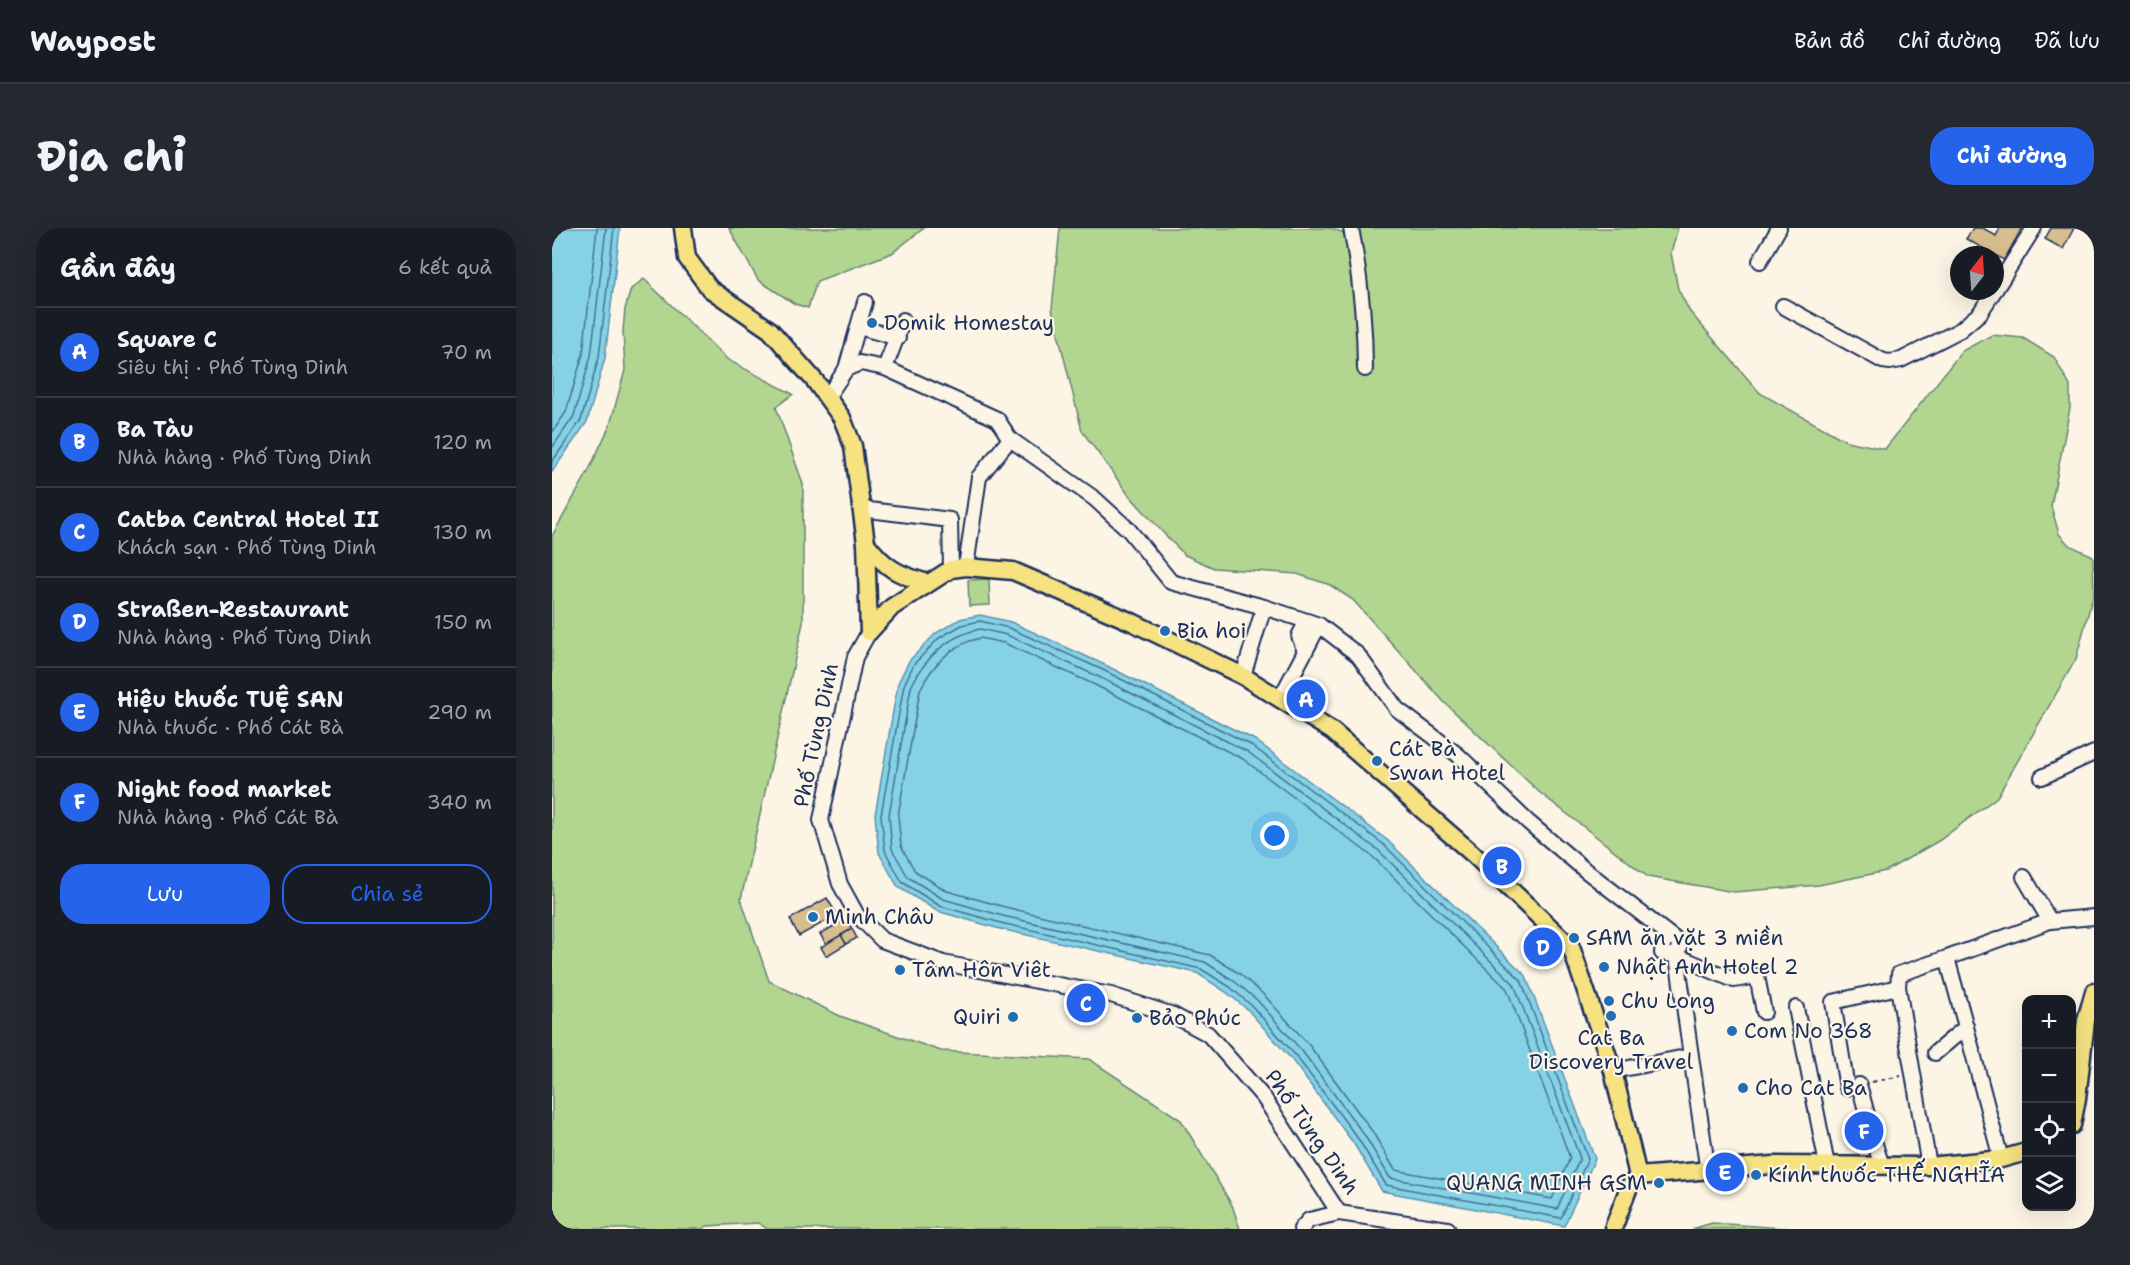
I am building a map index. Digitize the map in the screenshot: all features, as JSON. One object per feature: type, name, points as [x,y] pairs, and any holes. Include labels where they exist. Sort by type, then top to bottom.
[{"type":"main road","points":[[683,228],[687,258],[710,289],[770,330],[828,396],[842,418],[853,446],[866,543],[869,632]]},
{"type":"main road","points":[[866,543],[889,568],[904,577],[928,583]]},
{"type":"main road","points":[[958,568],[1013,571],[1132,622],[1243,676],[1332,731],[1473,854],[1571,947],[1613,1071],[1638,1176]]},
{"type":"main road","name":"Phố Tùng Dinh","points":[[869,632],[892,607],[928,583],[958,568]]},
{"type":"main road","points":[[2076,1107],[2086,1020],[2094,992]]},
{"type":"main road","points":[[1611,1228],[1629,1187],[1638,1176],[1773,1166],[1929,1166],[2001,1159],[2022,1153]]},
{"type":"street","points":[[1351,228],[1363,303],[1365,369]]},
{"type":"street","points":[[1760,261],[1779,228]]},
{"type":"street","points":[[2004,276],[2034,228]]},
{"type":"street","points":[[1783,306],[1883,361],[1890,362],[1901,360],[1960,330],[1980,313],[1988,300]]},
{"type":"street","points":[[828,396],[846,369],[865,302]]},
{"type":"street","points":[[885,368],[903,320]]},
{"type":"street","points":[[859,327],[898,338]]},
{"type":"street","points":[[846,369],[860,363],[885,368],[997,419],[1010,439],[1095,499],[1129,530],[1170,582],[1264,607],[1313,623],[1358,655],[1397,709],[1458,755],[1528,822],[1585,870],[1681,944],[1677,956],[1708,1172]]},
{"type":"street","points":[[958,568],[973,518],[979,477],[1010,439]]},
{"type":"street","points":[[861,509],[951,520],[961,515],[973,518]]},
{"type":"street","points":[[951,520],[958,568]]},
{"type":"street","points":[[1243,676],[1264,607]]},
{"type":"street","points":[[1280,699],[1305,651],[1313,623]]},
{"type":"street","name":"Phố Tùng Dinh","points":[[869,632],[855,657],[821,820],[840,884],[857,915],[882,940],[943,963],[1111,995],[1173,1015],[1208,1034],[1264,1098],[1339,1213],[1448,1229]]},
{"type":"street","points":[[2042,777],[2094,753]]},
{"type":"street","points":[[2024,877],[2050,921]]},
{"type":"street","points":[[1929,1166],[1898,987],[1899,974],[2050,921],[2094,917]]},
{"type":"street","points":[[1677,956],[1734,980],[1756,976],[1764,1011]]},
{"type":"street","points":[[1947,958],[2001,1159]]},
{"type":"street","points":[[1882,1165],[1872,1139],[1872,1129],[1853,1086],[1833,1002],[1898,987]]},
{"type":"street","points":[[1796,1008],[1827,1165]]},
{"type":"street","points":[[1935,1053],[1966,1027]]},
{"type":"street","points":[[1613,1071],[1691,1056]]},
{"type":"street","points":[[1301,1229],[1309,1220],[1339,1213]]},
{"type":"green space","points":[[729,228],[924,228],[892,253],[817,281],[808,308],[795,304],[758,280]]},
{"type":"green space","points":[[1060,228],[1329,228],[1348,234],[1359,228],[1678,228],[1671,253],[1678,289],[1690,312],[1760,393],[1846,441],[1885,449],[1962,351],[1992,335],[2023,338],[2054,357],[2070,386],[2070,408],[2051,506],[2059,534],[2069,545],[2093,556],[2094,592],[2076,659],[1997,797],[1940,840],[1886,871],[1819,885],[1734,892],[1648,877],[1539,792],[1444,702],[1353,600],[1330,585],[1297,574],[1214,568],[1185,555],[1128,494],[1082,431],[1052,309]]},
{"type":"green space","points":[[644,279],[728,360],[793,394],[776,407],[803,484],[803,623],[741,899],[769,981],[840,1016],[941,1051],[1089,1059],[1181,1120],[1232,1205],[1240,1229],[767,1229],[758,1223],[707,1226],[702,1229],[552,1229],[552,536],[588,472],[610,425],[625,370],[623,331],[625,309],[631,289]]},
{"type":"green space","points":[[989,579],[990,605],[969,606],[968,580]]},
{"type":"green space","points":[[1712,1223],[1799,1229],[1692,1229]]},
{"type":"water","points":[[552,228],[620,228],[605,358],[587,422],[552,472]]},
{"type":"water","points":[[980,615],[1011,622],[1105,665],[1255,740],[1387,840],[1526,976],[1595,1159],[1564,1226],[1382,1191],[1354,1144],[1292,1060],[1248,1010],[1197,973],[1000,929],[937,911],[898,887],[879,853],[875,815],[898,683],[909,661],[936,633],[960,619]]},
{"type":"building","points":[[1973,228],[1983,228],[1996,236],[2000,228],[2022,228],[2004,260],[2004,246],[1979,246],[1966,239]]},
{"type":"building","points":[[2051,228],[2074,228],[2063,249],[2045,239]]},
{"type":"building","name":"Minh Châu","points":[[827,898],[837,915],[799,936],[790,919]]},
{"type":"building","points":[[846,919],[852,929],[826,944],[820,934]]},
{"type":"building","points":[[852,929],[857,938],[846,944],[841,935]]},
{"type":"building","points":[[841,935],[846,944],[826,956],[821,947]]},
{"type":"place","name":"Domik Homestay","points":[[872,323]]},
{"type":"place","name":"Bia hoi","points":[[1165,631]]},
{"type":"place","name":"Square C","points":[[1306,699]]},
{"type":"place","name":"Cát Bà Swan Hotel","points":[[1377,761]]},
{"type":"place","name":"Ba Tàu","points":[[1502,866]]},
{"type":"place","name":"Minh Châu","points":[[813,917]]},
{"type":"place","name":"SAM ăn vặt 3 miền","points":[[1574,938]]},
{"type":"place","name":"Straßen-Restaurant","points":[[1543,947]]},
{"type":"place","name":"Nhật Anh Hotel 2","points":[[1604,967]]},
{"type":"place","name":"Tâm Hôn Viêt","points":[[900,970]]},
{"type":"place","name":"Chu Long","points":[[1609,1001]]},
{"type":"place","name":"Catba Central Hotel II","points":[[1086,1003]]},
{"type":"place","name":"Cat Ba Discovery Travel","points":[[1611,1016]]},
{"type":"place","name":"Quiri","points":[[1013,1017]]},
{"type":"place","name":"Bảo Phúc","points":[[1137,1018]]},
{"type":"place","name":"Com No 368","points":[[1732,1031]]},
{"type":"place","name":"Cho Cat Ba","points":[[1743,1088]]},
{"type":"place","name":"Night food market","points":[[1864,1131]]},
{"type":"place","name":"Hiệu thuốc TUỆ SAN","points":[[1725,1172]]},
{"type":"place","name":"Kính thuốc THẾ NGHĨA","points":[[1756,1175]]},
{"type":"place","name":"QUANG MINH GSM","points":[[1659,1183]]}]
